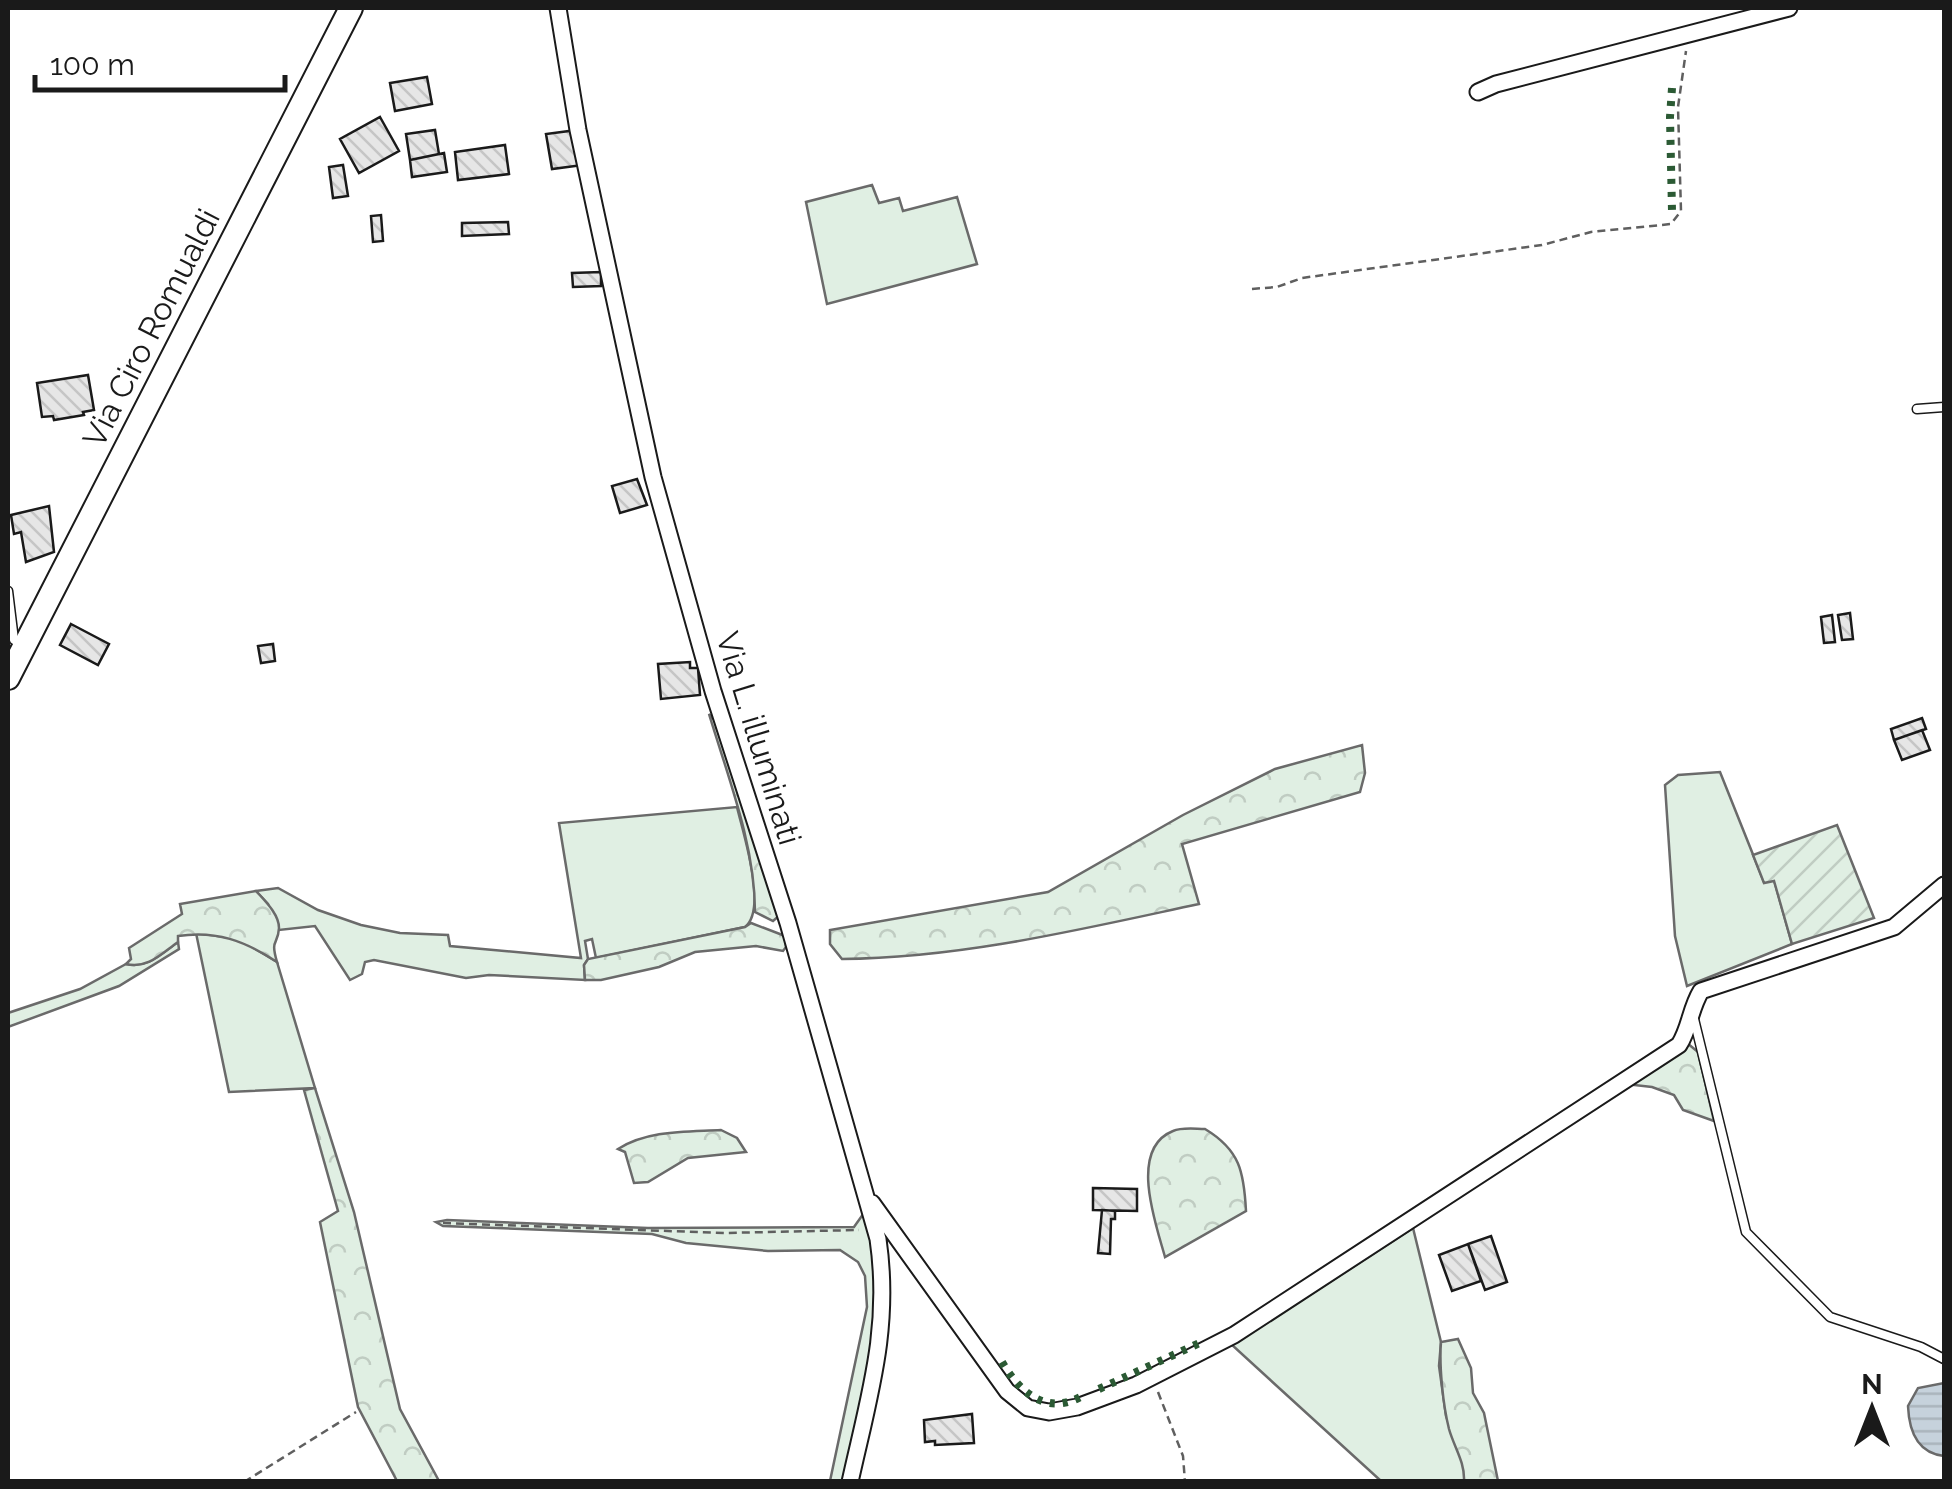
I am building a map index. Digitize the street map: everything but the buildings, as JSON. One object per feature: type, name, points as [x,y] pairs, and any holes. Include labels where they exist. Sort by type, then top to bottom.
[{"type":"main road","name":"Via Ciro Romualdi","points":[[8,678],[352,8]]},
{"type":"street","name":"Via L. illuminati","points":[[558,8],[578,130],[653,477],[713,691],[788,923],[874,1222],[884,1279],[881,1346],[850,1482]]},
{"type":"street","points":[[1478,92],[1496,84],[1790,8]]},
{"type":"street","points":[[867,1196],[1007,1391],[1028,1408],[1049,1412],[1077,1407],[1152,1377],[1250,1325],[1679,1045],[1688,1032],[1692,1006],[1701,991],[1894,927],[1944,886]]},
{"type":"lane","points":[[1917,410],[1944,407]]},
{"type":"lane","points":[[8,591],[14,640],[24,645]]},
{"type":"lane","points":[[1692,1006],[1746,1232],[1830,1317],[1921,1347],[1944,1359]]},
{"type":"path","points":[[1252,289],[1276,287],[1302,278],[1542,245],[1591,232],[1672,224],[1682,211],[1680,80],[1690,36]]},
{"type":"path","points":[[443,1223],[795,1233],[856,1232],[874,1222]]},
{"type":"path","points":[[1152,1377],[1182,1456],[1185,1482]]},
{"type":"path","points":[[244,1482],[356,1412]]},
{"type":"green space","points":[[872,185],[879,203],[899,198],[903,211],[957,197],[977,264],[827,304],[806,202]]},
{"type":"green space","points":[[709,714],[722,728],[780,915],[773,921],[755,912],[745,837]]},
{"type":"green space","points":[[1362,745],[1365,773],[1360,792],[1182,844],[1199,904],[932,954],[842,959],[830,944],[830,930],[1048,892],[1183,815],[1275,769]]},
{"type":"green space","points":[[1720,772],[1764,882],[1774,880],[1792,944],[1687,986],[1675,936],[1665,785],[1678,775]]},
{"type":"green space","points":[[737,807],[754,888],[752,918],[745,927],[596,958],[592,939],[585,941],[585,980],[489,975],[466,978],[374,960],[365,962],[362,974],[350,980],[315,926],[279,930],[268,904],[256,891],[278,888],[318,910],[361,925],[400,933],[448,935],[450,946],[581,958],[559,823]]},
{"type":"green space","points":[[1837,825],[1874,918],[1792,944],[1774,881],[1764,883],[1753,855]]},
{"type":"green space","points":[[256,891],[277,918],[277,962],[230,939],[192,935],[178,936],[178,942],[148,962],[126,964],[131,959],[129,948],[182,914],[180,904]]},
{"type":"green space","points":[[751,923],[785,936],[783,951],[756,946],[695,952],[659,967],[585,980],[584,965],[588,959]]},
{"type":"green space","points":[[196,933],[239,939],[277,962],[315,1088],[229,1092]]},
{"type":"green space","points":[[178,942],[179,949],[119,986],[8,1027],[8,1013],[80,989],[126,964],[147,962]]},
{"type":"green space","points":[[1687,1043],[1698,1052],[1714,1121],[1683,1110],[1674,1095],[1634,1085]]},
{"type":"green space","points":[[315,1088],[354,1212],[400,1409],[439,1481],[397,1481],[358,1407],[320,1222],[338,1211],[304,1090]]},
{"type":"green space","points":[[1205,1129],[1226,1145],[1238,1163],[1246,1211],[1165,1257],[1149,1188],[1152,1154],[1159,1140],[1173,1131]]},
{"type":"green space","points":[[721,1130],[737,1138],[746,1152],[688,1158],[648,1182],[634,1183],[625,1152],[618,1149],[655,1135]]},
{"type":"green space","points":[[866,1210],[877,1249],[880,1318],[844,1481],[830,1481],[867,1307],[865,1276],[858,1262],[840,1250],[768,1251],[686,1243],[652,1234],[443,1226],[436,1222],[648,1228],[854,1227]]},
{"type":"green space","points":[[1413,1228],[1441,1342],[1439,1366],[1446,1416],[1465,1469],[1464,1481],[1381,1481],[1232,1345]]},
{"type":"green space","points":[[1458,1339],[1471,1368],[1473,1393],[1484,1413],[1498,1481],[1464,1481],[1449,1429],[1441,1342]]},
{"type":"shaded area","points":[[1944,1383],[1944,1456],[1927,1450],[1916,1439],[1908,1406],[1918,1388]]},
{"type":"hedge","points":[[1672,88],[1672,211]]},
{"type":"hedge","points":[[1099,1389],[1204,1341]]},
{"type":"hedge","points":[[1002,1362],[1017,1383],[1036,1398],[1058,1403],[1084,1395]]}]
